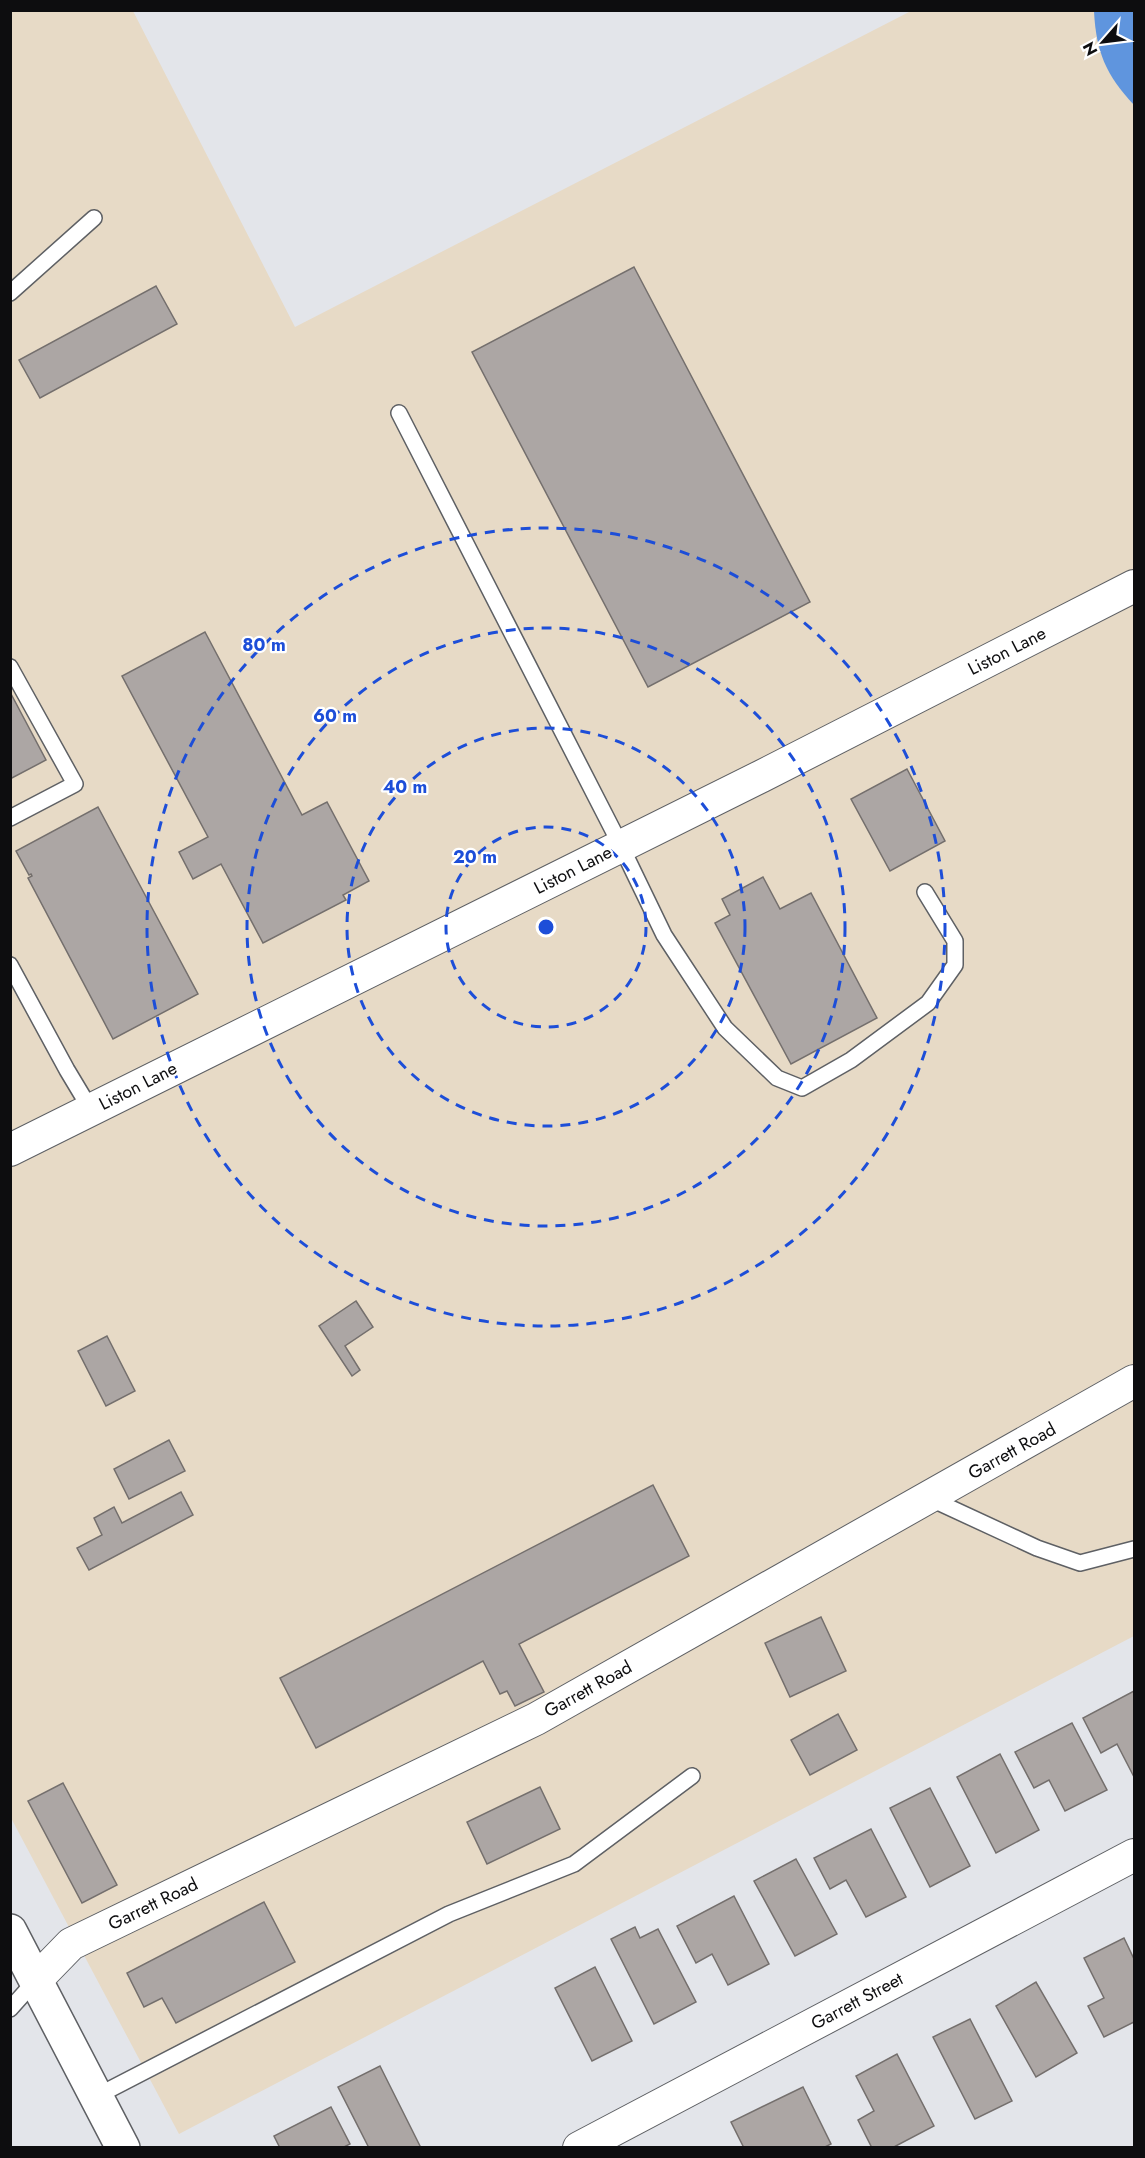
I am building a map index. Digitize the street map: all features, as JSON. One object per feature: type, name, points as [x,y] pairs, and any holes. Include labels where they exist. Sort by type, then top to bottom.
[{"type":"street","name":"Liston Lane","points":[[10,1150],[621,846],[1134,586]]},
{"type":"street","name":"Garrett Road","points":[[36,1980],[71,1944],[536,1719],[1134,1382]]},
{"type":"street","name":"Garrett Street","points":[[579,2148],[1134,1855]]},
{"type":"street","points":[[10,1931],[123,2148]]},
{"type":"lane","points":[[10,293],[94,218]]},
{"type":"lane","points":[[399,413],[621,846],[664,935],[724,1028],[777,1078],[802,1088],[851,1060],[928,1003],[955,965],[956,941],[925,892]]},
{"type":"lane","points":[[10,667],[75,784],[10,818]]},
{"type":"lane","points":[[10,965],[91,1110]]},
{"type":"lane","points":[[929,1498],[1037,1548],[1080,1563],[1134,1549]]},
{"type":"lane","points":[[97,2096],[449,1914],[574,1864],[692,1776]]},
{"type":"lane","points":[[10,2009],[36,1980]]},
{"type":"shaded area","points":[[10,11],[133,11],[295,327],[911,11],[1134,11],[1134,1636],[179,2134],[11,1818]]},
{"type":"water","points":[[1094,11],[1134,11],[1134,105],[1116,83],[1104,62],[1097,39]]},
{"type":"building","points":[[634,267],[810,602],[648,687],[472,352]]},
{"type":"building","points":[[156,286],[177,324],[40,398],[19,360]]},
{"type":"building","points":[[205,632],[302,815],[327,802],[369,881],[343,895],[346,900],[263,943],[221,864],[193,879],[179,852],[208,837],[122,676]]},
{"type":"building","points":[[10,692],[46,760],[10,779]]},
{"type":"building","points":[[907,769],[945,841],[890,871],[851,799]]},
{"type":"building","points":[[98,807],[198,994],[113,1039],[28,878],[32,876],[31,874],[29,875],[16,851]]},
{"type":"building","points":[[763,877],[780,909],[811,893],[877,1018],[791,1064],[715,923],[730,915],[722,899]]},
{"type":"building","points":[[356,1301],[373,1327],[345,1346],[360,1370],[352,1376],[319,1326]]},
{"type":"building","points":[[107,1336],[135,1391],[106,1406],[78,1351]]},
{"type":"building","points":[[169,1440],[185,1471],[129,1499],[114,1469]]},
{"type":"building","points":[[653,1485],[689,1556],[519,1644],[544,1692],[515,1706],[507,1691],[500,1694],[483,1661],[316,1748],[280,1678]]},
{"type":"building","points":[[181,1492],[193,1515],[89,1570],[77,1548],[102,1535],[94,1518],[114,1507],[122,1523]]},
{"type":"building","points":[[821,1617],[846,1671],[790,1697],[765,1643]]},
{"type":"building","points":[[1134,1691],[1134,1777],[1117,1744],[1101,1753],[1083,1718]]},
{"type":"building","points":[[838,1714],[857,1750],[810,1775],[791,1740]]},
{"type":"building","points":[[1072,1723],[1107,1790],[1065,1811],[1049,1780],[1034,1788],[1015,1752]]},
{"type":"building","points":[[1000,1754],[1039,1830],[996,1853],[957,1777]]},
{"type":"building","points":[[63,1783],[117,1885],[82,1903],[28,1801]]},
{"type":"building","points":[[540,1787],[560,1829],[487,1864],[467,1822]]},
{"type":"building","points":[[930,1788],[970,1866],[930,1887],[890,1808]]},
{"type":"building","points":[[871,1829],[906,1897],[866,1917],[846,1880],[830,1889],[814,1858]]},
{"type":"building","points":[[796,1859],[837,1934],[795,1956],[754,1881]]},
{"type":"building","points":[[734,1896],[769,1964],[728,1985],[712,1954],[696,1963],[677,1926]]},
{"type":"building","points":[[264,1902],[295,1962],[176,2023],[162,1998],[144,2007],[127,1973]]},
{"type":"building","points":[[635,1927],[640,1938],[658,1929],[696,2002],[654,2024],[611,1939]]},
{"type":"building","points":[[1124,1938],[1134,1959],[1134,2022],[1104,2037],[1088,2006],[1104,1998],[1084,1958]]},
{"type":"building","points":[[595,1967],[632,2041],[592,2061],[555,1988]]},
{"type":"building","points":[[1036,1982],[1077,2053],[1036,2077],[996,2006]]},
{"type":"building","points":[[970,2019],[1012,2101],[975,2119],[933,2037]]},
{"type":"building","points":[[897,2054],[934,2126],[892,2148],[872,2148],[858,2120],[874,2111],[856,2076]]},
{"type":"building","points":[[380,2066],[421,2148],[369,2148],[338,2087]]},
{"type":"building","points":[[803,2087],[831,2144],[823,2148],[744,2148],[731,2122]]},
{"type":"building","points":[[331,2107],[350,2144],[342,2148],[280,2148],[274,2136]]}]
